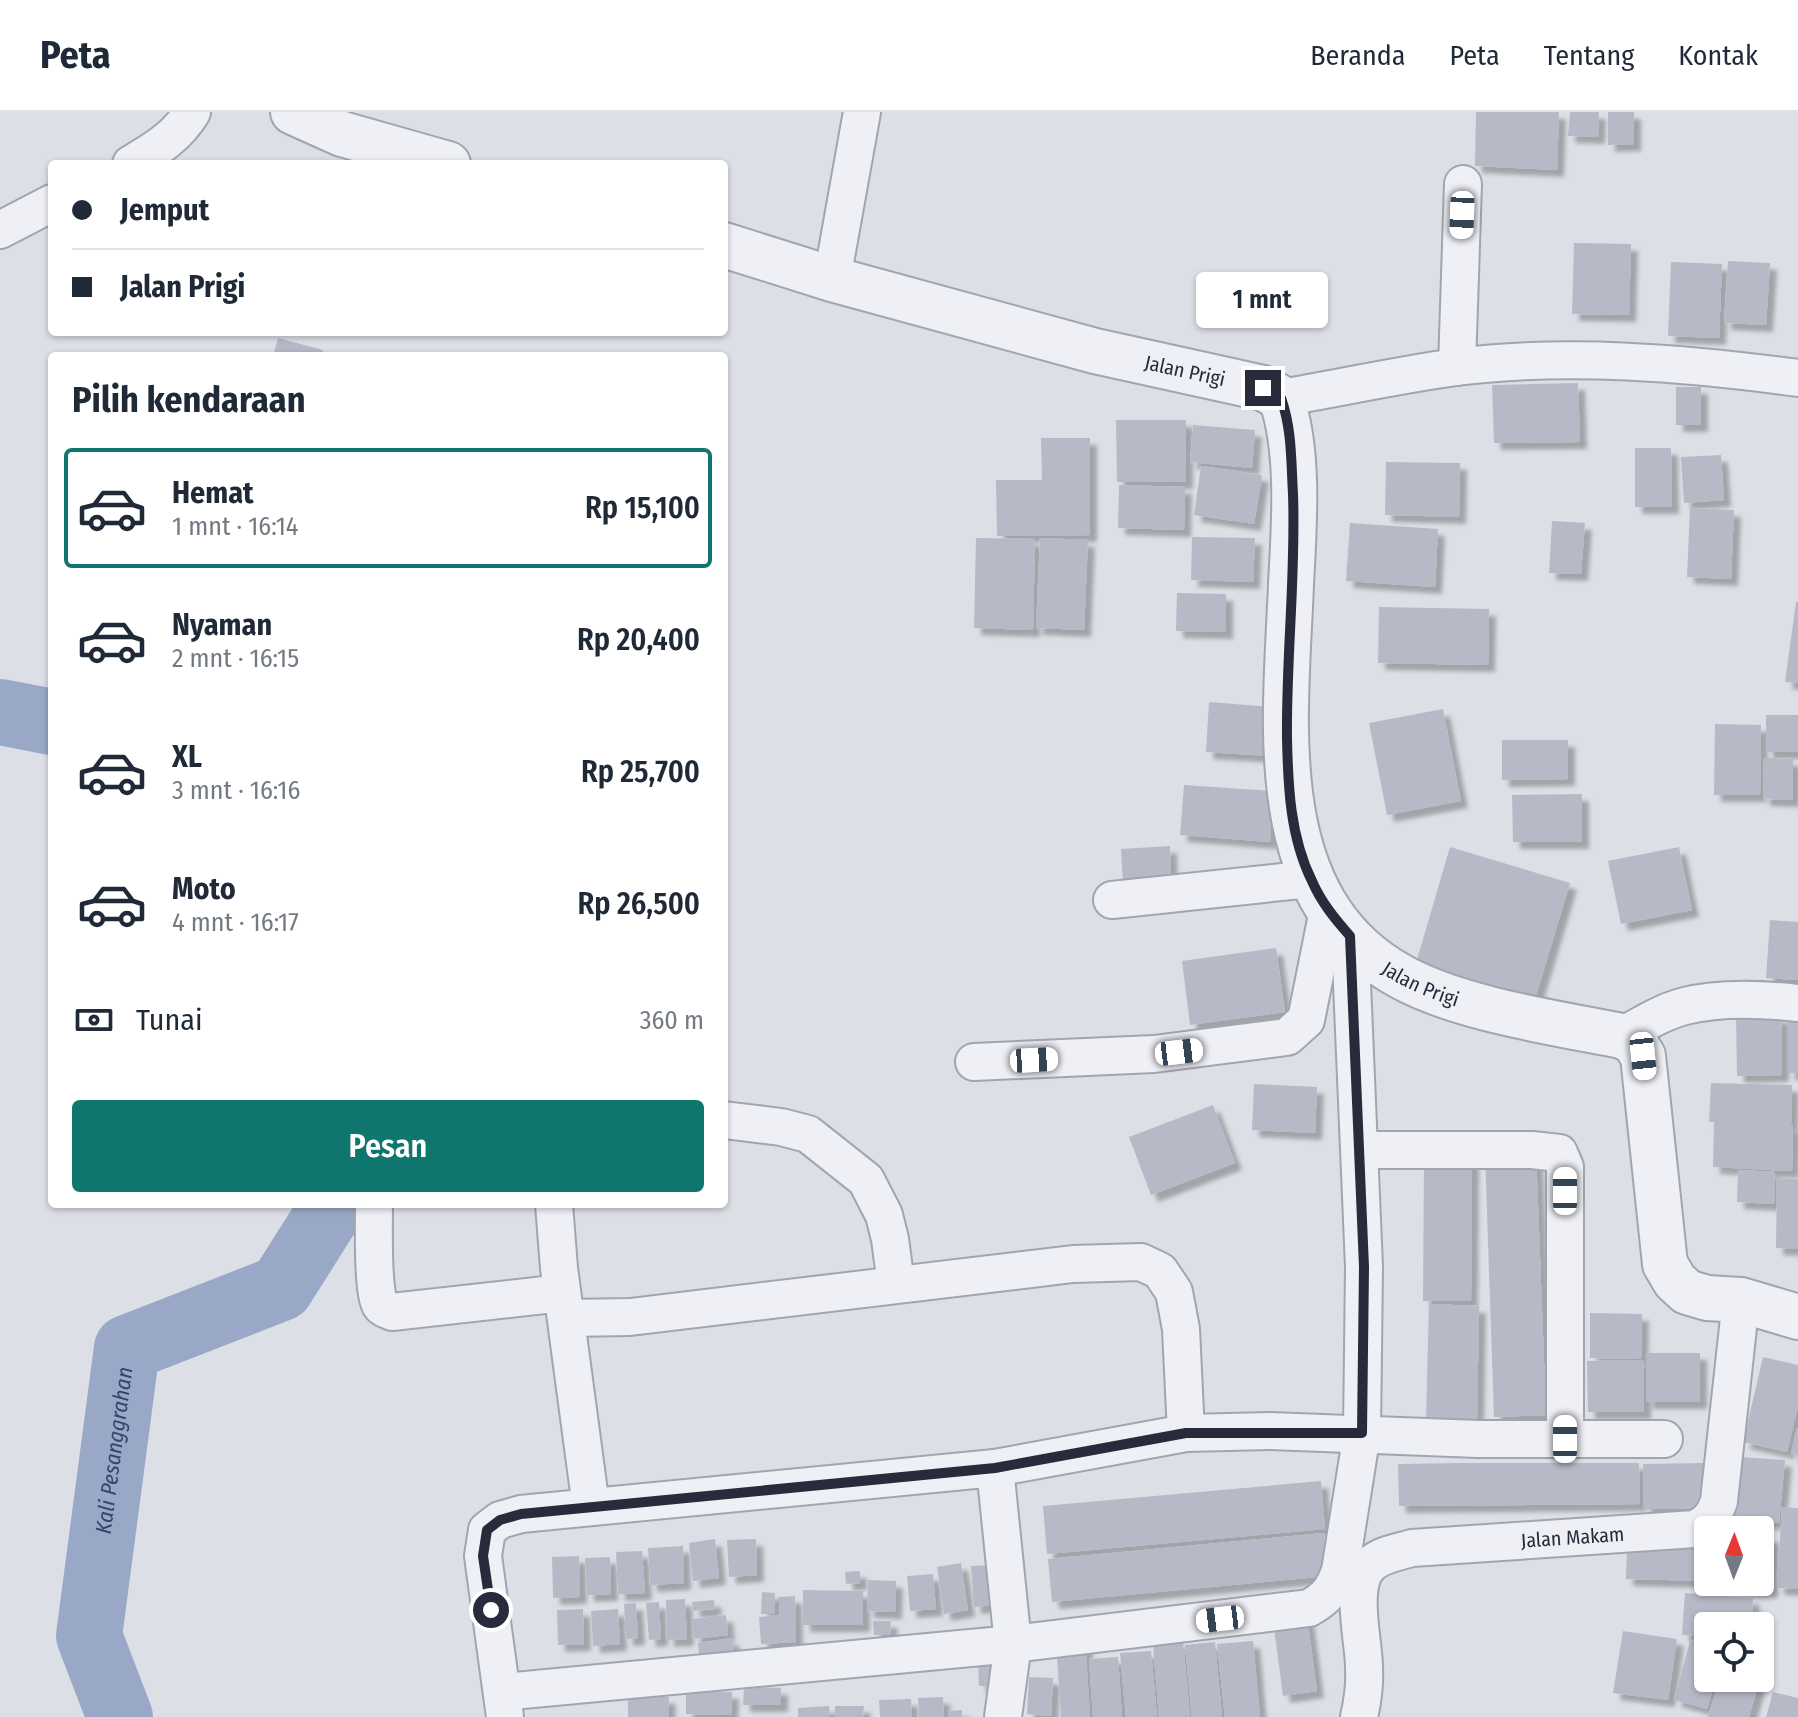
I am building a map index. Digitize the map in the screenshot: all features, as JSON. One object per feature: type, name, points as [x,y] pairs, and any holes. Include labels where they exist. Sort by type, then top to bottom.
[{"type":"street","points":[[138,160],[169,141],[181,130],[192,112]]},
{"type":"street","points":[[293,112],[321,127],[434,160]]},
{"type":"street","points":[[832,279],[862,112]]},
{"type":"street","points":[[1457,367],[1463,184]]},
{"type":"street","points":[[0,230],[48,205]]},
{"type":"street","name":"Jalan Prigi","points":[[728,246],[832,279],[1095,351],[1263,388],[1281,398]]},
{"type":"street","points":[[1664,1439],[1478,1439],[1362,1433],[1186,1433],[995,1468],[521,1514],[500,1520],[487,1530],[483,1556],[504,1704],[1309,1608],[1324,1600],[1334,1589],[1340,1571],[1362,1433],[1364,1267],[1360,1150],[1329,909],[1293,825],[1288,764],[1288,645],[1294,522],[1290,422],[1281,398],[1457,367],[1547,361],[1678,365],[1798,378]]},
{"type":"street","points":[[1112,900],[1329,909]]},
{"type":"street","points":[[974,1062],[1154,1054],[1287,1037],[1306,1020],[1329,909]]},
{"type":"street","name":"Jalan Prigi","points":[[1329,909],[1367,954],[1401,977],[1453,997],[1622,1036]]},
{"type":"street","points":[[1622,1036],[1656,1017],[1686,1006],[1721,1001],[1798,1003]]},
{"type":"street","points":[[1622,1036],[1634,1042],[1643,1056],[1665,1264],[1675,1281],[1687,1292],[1707,1298],[1741,1300],[1798,1317]]},
{"type":"street","points":[[728,1116],[808,1134],[866,1180],[884,1215],[896,1284]]},
{"type":"street","points":[[1360,1150],[1532,1150],[1559,1153],[1565,1167],[1565,1439]]},
{"type":"street","points":[[374,1208],[378,1303],[392,1312],[565,1306],[630,1317],[1073,1264],[1141,1262],[1160,1271],[1174,1292],[1181,1329],[1186,1433]]},
{"type":"street","points":[[554,1208],[591,1507]]},
{"type":"street","name":"Jalan Makam","points":[[1359,1717],[1364,1695],[1365,1665],[1359,1587],[1370,1564],[1412,1548],[1695,1529],[1715,1515],[1741,1300]]},
{"type":"street","points":[[995,1468],[1013,1644],[1003,1717]]},
{"type":"building","points":[[1476,112],[1559,112],[1557,170],[1475,166]]},
{"type":"building","points":[[1570,112],[1599,112],[1598,137],[1568,136]]},
{"type":"building","points":[[1608,112],[1634,112],[1634,144],[1608,145]]},
{"type":"building","points":[[1574,243],[1631,244],[1629,315],[1572,314]]},
{"type":"building","points":[[1728,261],[1770,263],[1766,325],[1724,323]]},
{"type":"building","points":[[1671,262],[1722,264],[1719,338],[1668,336]]},
{"type":"building","points":[[278,338],[323,350],[322,352],[274,352]]},
{"type":"building","points":[[1578,383],[1580,442],[1494,443],[1492,385]]},
{"type":"building","points":[[1676,387],[1701,387],[1701,425],[1676,425]]},
{"type":"building","points":[[1116,420],[1186,420],[1186,482],[1117,482]]},
{"type":"building","points":[[1193,425],[1255,430],[1252,468],[1190,462]]},
{"type":"building","points":[[1041,438],[1090,438],[1090,535],[997,536],[996,480],[1042,480]]},
{"type":"building","points":[[1635,448],[1671,448],[1672,507],[1635,507]]},
{"type":"building","points":[[1721,455],[1724,500],[1684,503],[1681,457]]},
{"type":"building","points":[[1386,462],[1460,463],[1459,517],[1385,515]]},
{"type":"building","points":[[1201,466],[1262,475],[1254,524],[1194,515]]},
{"type":"building","points":[[1119,485],[1185,487],[1184,530],[1118,528]]},
{"type":"building","points":[[1690,508],[1734,510],[1731,579],[1687,577]]},
{"type":"building","points":[[1552,521],[1585,523],[1581,574],[1549,573]]},
{"type":"building","points":[[1350,523],[1438,529],[1435,587],[1346,581]]},
{"type":"building","points":[[1192,537],[1255,538],[1253,582],[1191,580]]},
{"type":"building","points":[[976,538],[1035,539],[1033,630],[974,628]]},
{"type":"building","points":[[1040,538],[1088,540],[1084,630],[1036,628]]},
{"type":"building","points":[[1177,593],[1226,594],[1226,632],[1176,631]]},
{"type":"building","points":[[1798,602],[1798,683],[1785,682]]},
{"type":"building","points":[[1379,607],[1489,609],[1488,665],[1378,663]]},
{"type":"building","points":[[1209,702],[1273,707],[1269,756],[1206,752]]},
{"type":"building","points":[[1443,709],[1461,801],[1387,815],[1369,723]]},
{"type":"building","points":[[1766,715],[1798,715],[1798,752],[1766,752]]},
{"type":"building","points":[[1715,724],[1761,725],[1760,795],[1714,795]]},
{"type":"building","points":[[1502,740],[1568,740],[1568,779],[1502,780]]},
{"type":"building","points":[[1764,758],[1793,759],[1793,800],[1763,799]]},
{"type":"building","points":[[1184,785],[1273,791],[1270,842],[1180,835]]},
{"type":"building","points":[[1582,794],[1582,842],[1513,842],[1512,795]]},
{"type":"building","points":[[1170,846],[1171,881],[1123,884],[1121,849]]},
{"type":"building","points":[[1450,847],[1570,883],[1535,999],[1416,963]]},
{"type":"building","points":[[1679,847],[1692,910],[1621,924],[1608,861]]},
{"type":"building","points":[[1770,920],[1798,922],[1798,980],[1766,978]]},
{"type":"building","points":[[1276,948],[1285,1012],[1190,1025],[1182,961]]},
{"type":"building","points":[[1788,1015],[1798,1015],[1798,1073],[1788,1073]]},
{"type":"building","points":[[1736,1016],[1782,1016],[1782,1075],[1737,1076]]},
{"type":"building","points":[[1711,1083],[1792,1085],[1791,1124],[1745,1123],[1793,1125],[1792,1171],[1713,1167],[1714,1122],[1709,1122]]},
{"type":"building","points":[[1254,1084],[1317,1087],[1315,1133],[1252,1130]]},
{"type":"building","points":[[1213,1105],[1235,1163],[1151,1195],[1129,1137]]},
{"type":"building","points":[[1536,1152],[1546,1415],[1494,1417],[1485,1154]]},
{"type":"building","points":[[1424,1158],[1472,1158],[1471,1301],[1423,1301]]},
{"type":"building","points":[[1738,1170],[1775,1172],[1774,1204],[1737,1202]]},
{"type":"building","points":[[1777,1178],[1798,1179],[1798,1249],[1776,1248]]},
{"type":"building","points":[[1429,1304],[1479,1306],[1477,1421],[1426,1420]]},
{"type":"building","points":[[1590,1313],[1642,1314],[1641,1359],[1590,1358]]},
{"type":"building","points":[[1646,1353],[1700,1353],[1700,1402],[1646,1402]]},
{"type":"building","points":[[1763,1357],[1798,1365],[1798,1406],[1787,1452],[1743,1442]]},
{"type":"building","points":[[1644,1360],[1644,1412],[1588,1412],[1587,1361]]},
{"type":"building","points":[[1798,1428],[1798,1456],[1791,1454]]},
{"type":"building","points":[[1739,1457],[1785,1460],[1779,1523],[1774,1523],[1774,1516],[1733,1516]]},
{"type":"building","points":[[1639,1463],[1640,1504],[1399,1506],[1398,1464]]},
{"type":"building","points":[[1706,1463],[1706,1508],[1644,1509],[1643,1464]]},
{"type":"building","points":[[1321,1481],[1325,1529],[1047,1554],[1043,1506]]},
{"type":"building","points":[[1782,1507],[1798,1508],[1798,1589],[1777,1588]]},
{"type":"building","points":[[1324,1533],[1328,1576],[1052,1602],[1048,1559]]},
{"type":"building","points":[[715,1539],[719,1578],[693,1581],[689,1543]]},
{"type":"building","points":[[756,1539],[757,1575],[729,1577],[727,1540]]},
{"type":"building","points":[[1627,1540],[1694,1542],[1694,1581],[1626,1579]]},
{"type":"building","points":[[683,1546],[684,1583],[650,1585],[648,1548]]},
{"type":"building","points":[[642,1551],[645,1593],[618,1594],[616,1552]]},
{"type":"building","points":[[579,1556],[580,1597],[553,1598],[552,1557]]},
{"type":"building","points":[[610,1557],[611,1594],[587,1595],[585,1558]]},
{"type":"building","points":[[961,1563],[968,1610],[944,1614],[937,1567]]},
{"type":"building","points":[[994,1565],[996,1605],[974,1607],[971,1566]]},
{"type":"building","points":[[860,1571],[860,1583],[846,1584],[845,1572]]},
{"type":"building","points":[[933,1574],[936,1609],[910,1611],[907,1576]]},
{"type":"building","points":[[868,1580],[896,1581],[895,1612],[867,1611]]},
{"type":"building","points":[[803,1590],[863,1591],[863,1625],[803,1625]]},
{"type":"building","points":[[762,1592],[775,1593],[774,1614],[761,1614]]},
{"type":"building","points":[[1685,1593],[1753,1598],[1752,1612],[1694,1612],[1694,1635],[1682,1635]]},
{"type":"building","points":[[795,1596],[796,1642],[761,1644],[759,1617],[782,1615],[779,1615],[779,1597]]},
{"type":"building","points":[[685,1599],[687,1639],[667,1640],[666,1600]]},
{"type":"building","points":[[714,1600],[715,1609],[693,1611],[692,1602]]},
{"type":"building","points":[[659,1602],[661,1639],[649,1640],[646,1603]]},
{"type":"building","points":[[636,1603],[638,1638],[626,1639],[624,1604]]},
{"type":"building","points":[[583,1609],[584,1644],[558,1645],[557,1610]]},
{"type":"building","points":[[618,1609],[620,1644],[593,1646],[591,1611]]},
{"type":"building","points":[[726,1615],[728,1635],[694,1639],[692,1619]]},
{"type":"building","points":[[1307,1616],[1317,1691],[1283,1696],[1273,1620]]},
{"type":"building","points":[[873,1621],[891,1621],[890,1635],[874,1635]]},
{"type":"building","points":[[1623,1631],[1677,1639],[1668,1700],[1613,1693]]},
{"type":"building","points":[[732,1638],[735,1664],[700,1668],[698,1643]]},
{"type":"building","points":[[1085,1639],[1090,1717],[1061,1717],[1056,1641]]},
{"type":"building","points":[[1183,1641],[1190,1717],[1159,1717],[1153,1644]]},
{"type":"building","points":[[1253,1641],[1260,1717],[1225,1717],[1217,1644]]},
{"type":"building","points":[[1690,1641],[1694,1642],[1694,1692],[1712,1692],[1707,1709],[1674,1700]]},
{"type":"building","points":[[1215,1642],[1222,1717],[1192,1717],[1185,1645]]},
{"type":"building","points":[[1151,1651],[1157,1717],[1126,1717],[1120,1653]]},
{"type":"building","points":[[1118,1657],[1122,1717],[1093,1717],[1089,1659]]},
{"type":"building","points":[[997,1658],[997,1686],[979,1686],[978,1659]]},
{"type":"building","points":[[1029,1677],[1053,1678],[1051,1716],[1027,1714]]},
{"type":"building","points":[[744,1687],[781,1688],[781,1705],[743,1705]]},
{"type":"building","points":[[686,1691],[732,1692],[731,1715],[686,1714]]},
{"type":"building","points":[[1716,1692],[1756,1692],[1749,1717],[1708,1717]]},
{"type":"building","points":[[1773,1692],[1798,1698],[1798,1717],[1766,1717]]},
{"type":"building","points":[[628,1696],[669,1697],[668,1717],[628,1717]]},
{"type":"building","points":[[943,1697],[944,1717],[919,1717],[918,1698]]},
{"type":"building","points":[[911,1699],[912,1717],[880,1717],[879,1700]]},
{"type":"building","points":[[829,1706],[830,1717],[798,1717],[798,1708]]},
{"type":"building","points":[[835,1706],[864,1706],[863,1717],[835,1717]]},
{"type":"building","points":[[962,1710],[962,1717],[948,1717],[948,1711]]},
{"type":"waterway","name":"Kali Pesanggrahan","points":[[0,712],[48,721]]},
{"type":"waterway","name":"Kali Pesanggrahan","points":[[120,1717],[89,1636],[127,1348],[281,1288],[331,1208]]},
{"type":"route","points":[[491,1610],[483,1556],[487,1530],[500,1520],[521,1514],[995,1468],[1186,1433],[1362,1433],[1364,1267],[1350,936],[1328,910],[1310,879],[1293,825],[1287,704],[1294,522],[1290,422],[1281,398],[1263,388]]}]
